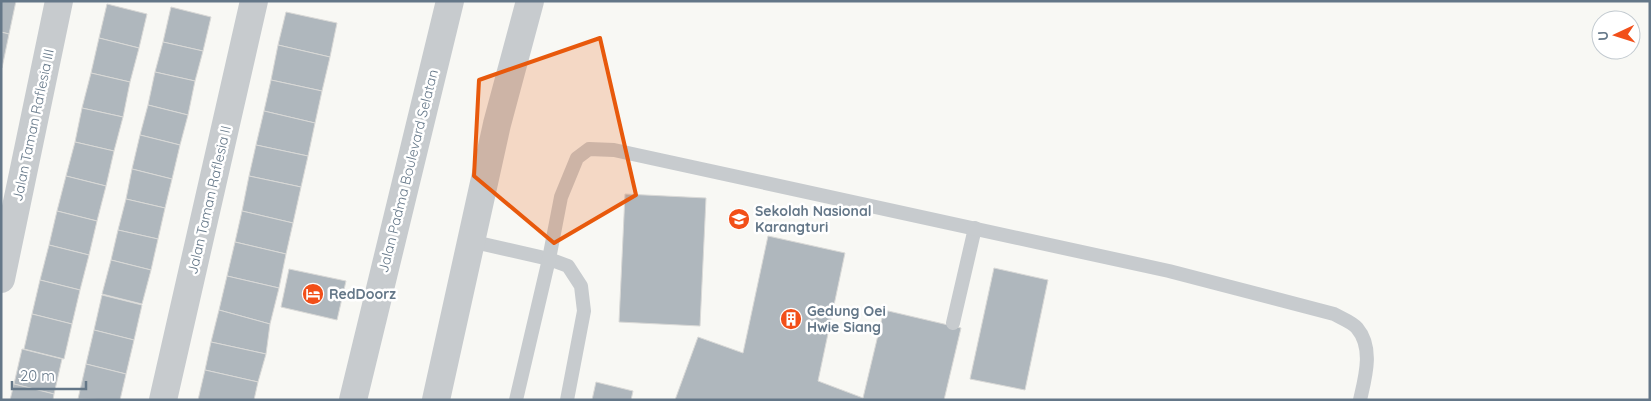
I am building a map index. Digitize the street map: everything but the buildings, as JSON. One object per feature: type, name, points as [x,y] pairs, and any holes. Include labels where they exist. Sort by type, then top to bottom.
[{"type":"street","name":"Jalan Taman Raflesia III","points":[[1,279],[59,1]]},
{"type":"street","name":"Jalan Taman Raflesia II","points":[[163,400],[254,1]]},
{"type":"street","name":"Jalan Padma Boulevard Selatan","points":[[353,400],[450,1]]},
{"type":"street","points":[[436,400],[497,124],[530,1]]},
{"type":"lane","points":[[516,400],[549,260],[561,197],[577,158],[589,149],[614,150],[976,228],[1169,271],[1334,314],[1357,328],[1366,346],[1367,367],[1360,400]]},
{"type":"lane","points":[[954,323],[976,228]]},
{"type":"lane","points":[[470,241],[568,266],[581,286],[584,310],[567,400]]},
{"type":"highlighted area","points":[[600,38],[636,195],[554,243],[474,176],[479,80]]},
{"type":"place","name":"Sekolah Nasional Karangturi","points":[[739,219]]},
{"type":"place","name":"RedDoorz","points":[[313,294]]},
{"type":"place","name":"Gedung Oei Hwie Siang","points":[[791,319]]}]
